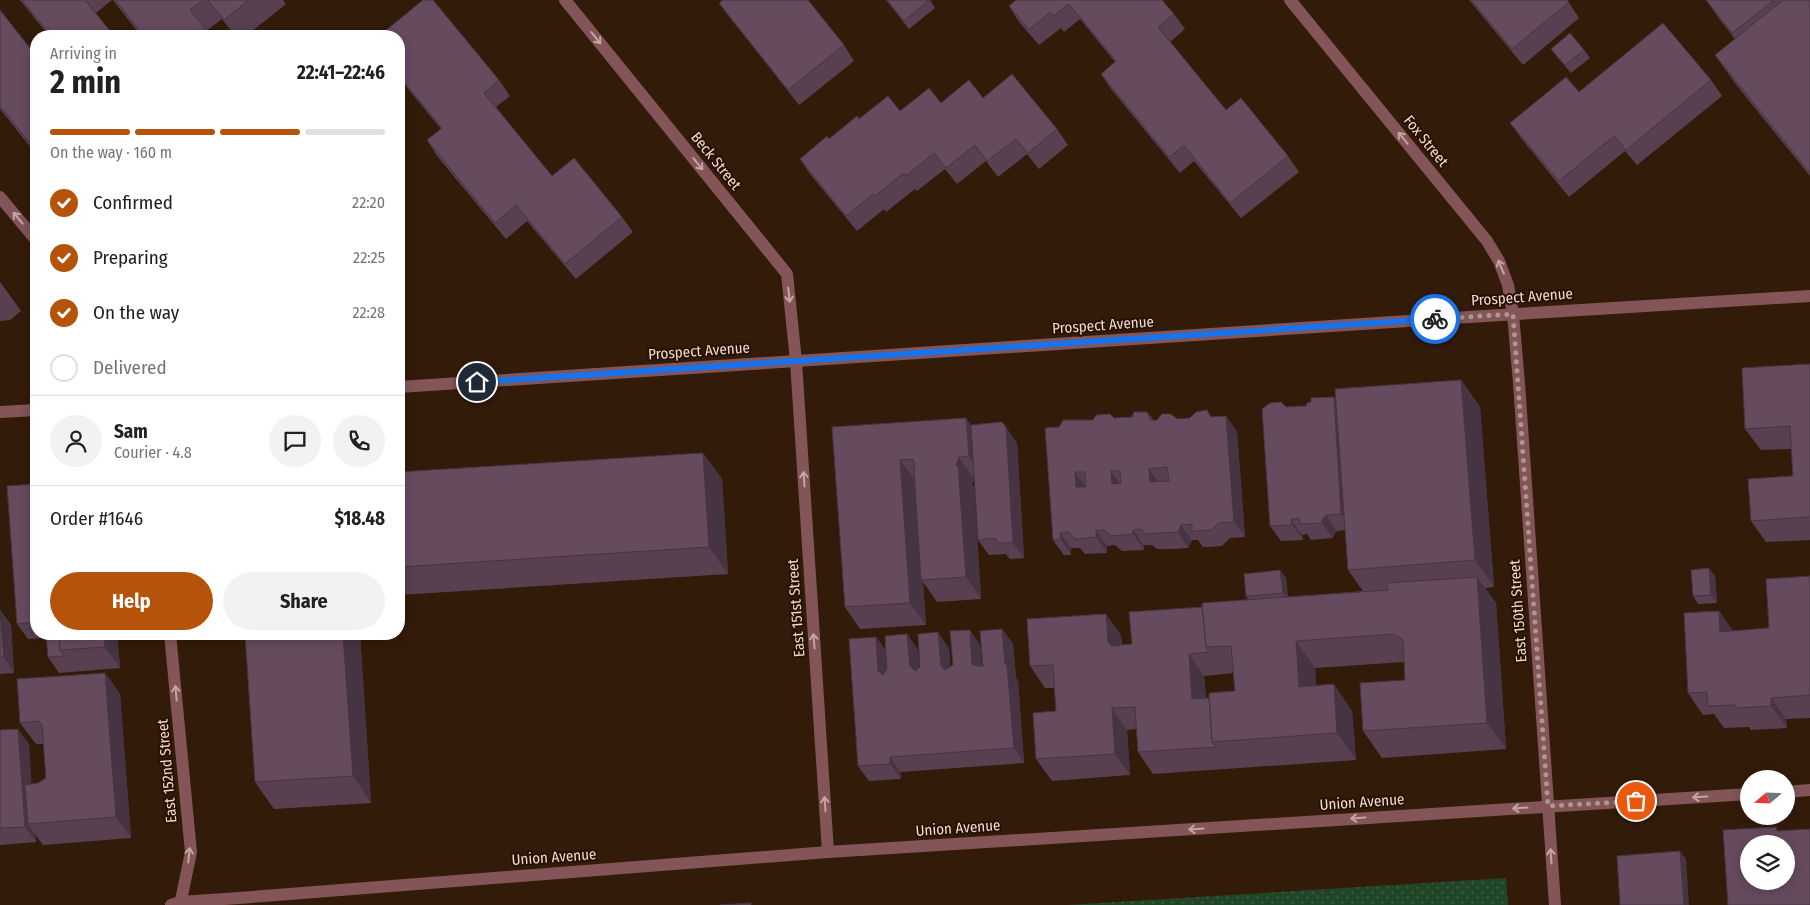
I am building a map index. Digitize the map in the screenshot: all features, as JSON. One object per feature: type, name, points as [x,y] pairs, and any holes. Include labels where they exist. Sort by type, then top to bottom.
[{"type":"street","name":"Beck Street","points":[[565,0],[787,274],[796,361]]},
{"type":"street","name":"Fox Street","points":[[1290,0],[1487,241],[1499,261],[1508,285],[1513,314]]},
{"type":"street","points":[[0,197],[30,233]]},
{"type":"street","name":"Prospect Avenue","points":[[405,387],[1810,296]]},
{"type":"street","name":"East 150th Street","points":[[1513,314],[1555,905]]},
{"type":"street","name":"East 151st Street","points":[[796,361],[828,852]]},
{"type":"street","points":[[0,412],[30,410]]},
{"type":"street","name":"East 152nd Street","points":[[171,640],[191,852],[177,904]]},
{"type":"street","points":[[1795,791],[1810,790]]},
{"type":"street","name":"Union Avenue","points":[[177,904],[828,852],[1740,795]]},
{"type":"green space","points":[[1506,878],[1508,905],[1067,905]]},
{"type":"building","points":[[22,0],[85,0],[109,30],[46,30]]},
{"type":"building","points":[[115,0],[203,0],[190,10],[206,30],[139,30]]},
{"type":"building","points":[[208,0],[249,0],[224,20]]},
{"type":"building","points":[[423,0],[433,0],[499,80],[484,93],[552,176],[574,158],[622,217],[565,264],[516,205],[495,223],[427,140],[442,128],[405,83],[405,30],[386,30]]},
{"type":"building","points":[[723,0],[808,0],[844,45],[788,90],[719,3]]},
{"type":"building","points":[[887,0],[929,0],[904,21]]},
{"type":"building","points":[[1016,0],[1162,0],[1174,14],[1158,27],[1226,110],[1241,98],[1288,156],[1230,203],[1184,145],[1169,157],[1101,74],[1116,61],[1069,4],[1053,16],[1050,12],[1029,30],[1009,6]]},
{"type":"building","points":[[1471,0],[1567,0],[1569,2],[1512,49]]},
{"type":"building","points":[[1706,0],[1774,0],[1732,33]]},
{"type":"building","points":[[1783,0],[1810,0],[1810,173],[1715,55]]},
{"type":"building","points":[[0,10],[30,48],[29,142],[0,106]]},
{"type":"building","points":[[1663,23],[1711,80],[1626,150],[1614,136],[1559,181],[1510,123],[1566,77],[1579,92]]},
{"type":"building","points":[[1570,33],[1584,50],[1565,65],[1551,49]]},
{"type":"building","points":[[1012,74],[1057,129],[1028,153],[1016,139],[987,161],[975,145],[946,168],[934,153],[906,176],[904,173],[875,196],[873,194],[846,216],[800,159],[827,136],[829,139],[857,116],[859,119],[888,96],[900,111],[929,88],[941,103],[969,80],[983,98]]},
{"type":"building","points":[[1810,364],[1810,517],[1751,521],[1748,479],[1793,476],[1790,426],[1745,429],[1742,368]]},
{"type":"building","points":[[1461,380],[1475,560],[1348,570],[1335,389]]},
{"type":"building","points":[[1334,397],[1341,514],[1326,515],[1322,523],[1300,524],[1299,518],[1291,519],[1292,525],[1270,526],[1262,409],[1270,403],[1281,402],[1286,407],[1306,406],[1307,403],[1311,402],[1311,398]]},
{"type":"building","points":[[1207,410],[1211,417],[1226,416],[1234,522],[1219,523],[1211,530],[1198,531],[1192,531],[1192,524],[1181,525],[1178,532],[1146,534],[1141,529],[1133,530],[1133,534],[1111,536],[1104,530],[1096,530],[1096,537],[1075,539],[1069,532],[1060,533],[1061,539],[1053,540],[1045,428],[1059,427],[1063,420],[1093,420],[1096,415],[1110,414],[1114,418],[1132,417],[1134,412],[1147,412],[1151,421],[1157,420],[1162,414],[1171,414],[1177,419],[1190,418],[1196,412]],"holes":[[[1167,467],[1169,481],[1150,482],[1149,469]],[[1111,471],[1120,471],[1121,483],[1112,484]],[[1075,472],[1085,472],[1086,487],[1076,487]]]},
{"type":"building","points":[[966,418],[969,456],[959,457],[956,466],[958,465],[966,577],[921,580],[915,466],[913,459],[900,460],[910,603],[845,607],[832,427]]},
{"type":"building","points":[[1002,422],[1006,427],[1013,543],[999,543],[995,538],[978,540],[971,425]]},
{"type":"building","points":[[703,453],[709,547],[405,567],[405,472]]},
{"type":"building","points":[[30,484],[30,623],[17,624],[7,486]]},
{"type":"building","points":[[1709,568],[1711,595],[1693,596],[1691,570]]},
{"type":"building","points":[[1280,570],[1283,593],[1246,596],[1244,574]]},
{"type":"building","points":[[1810,576],[1810,695],[1771,698],[1771,706],[1736,708],[1736,705],[1708,706],[1707,692],[1688,693],[1684,613],[1719,611],[1720,632],[1769,628],[1766,579]]},
{"type":"building","points":[[1477,577],[1487,723],[1363,731],[1360,683],[1405,680],[1403,640],[1395,634],[1296,641],[1299,687],[1334,684],[1337,733],[1212,742],[1209,693],[1235,691],[1231,646],[1206,647],[1202,603],[1388,590],[1387,583]]},
{"type":"building","points":[[1202,607],[1206,647],[1209,652],[1189,654],[1192,699],[1209,698],[1212,742],[1216,747],[1138,752],[1135,707],[1112,708],[1115,754],[1036,759],[1033,713],[1056,711],[1053,665],[1030,666],[1027,619],[1106,614],[1108,642],[1111,646],[1132,644],[1129,612]]},
{"type":"building","points":[[0,610],[4,657],[0,657]]},
{"type":"building","points":[[1002,629],[1014,748],[890,757],[890,764],[858,766],[849,639],[876,637],[878,671],[883,675],[887,669],[885,636],[907,634],[910,666],[915,671],[920,667],[918,634],[938,632],[941,666],[945,670],[953,665],[950,631],[970,630],[972,664],[983,666],[980,631]]},
{"type":"building","points":[[47,640],[59,640],[60,650],[64,656],[48,657]]},
{"type":"building","points":[[59,640],[104,640],[105,647],[60,650]]},
{"type":"building","points":[[245,640],[343,640],[353,776],[255,782]]},
{"type":"building","points":[[105,673],[116,817],[28,824],[25,785],[38,783],[46,778],[42,724],[37,721],[20,723],[17,679]]},
{"type":"building","points":[[18,729],[25,827],[0,828],[0,730]]},
{"type":"building","points":[[1776,827],[1777,831],[1810,829],[1810,905],[1728,905],[1723,830]]},
{"type":"building","points":[[1680,851],[1684,905],[1620,905],[1617,856]]},
{"type":"building","points":[[751,903],[751,905],[720,905]]},
{"type":"way so far","points":[[1435,319],[1513,314],[1548,806],[1636,801]]},
{"type":"route","points":[[477,382],[1435,319]]}]
